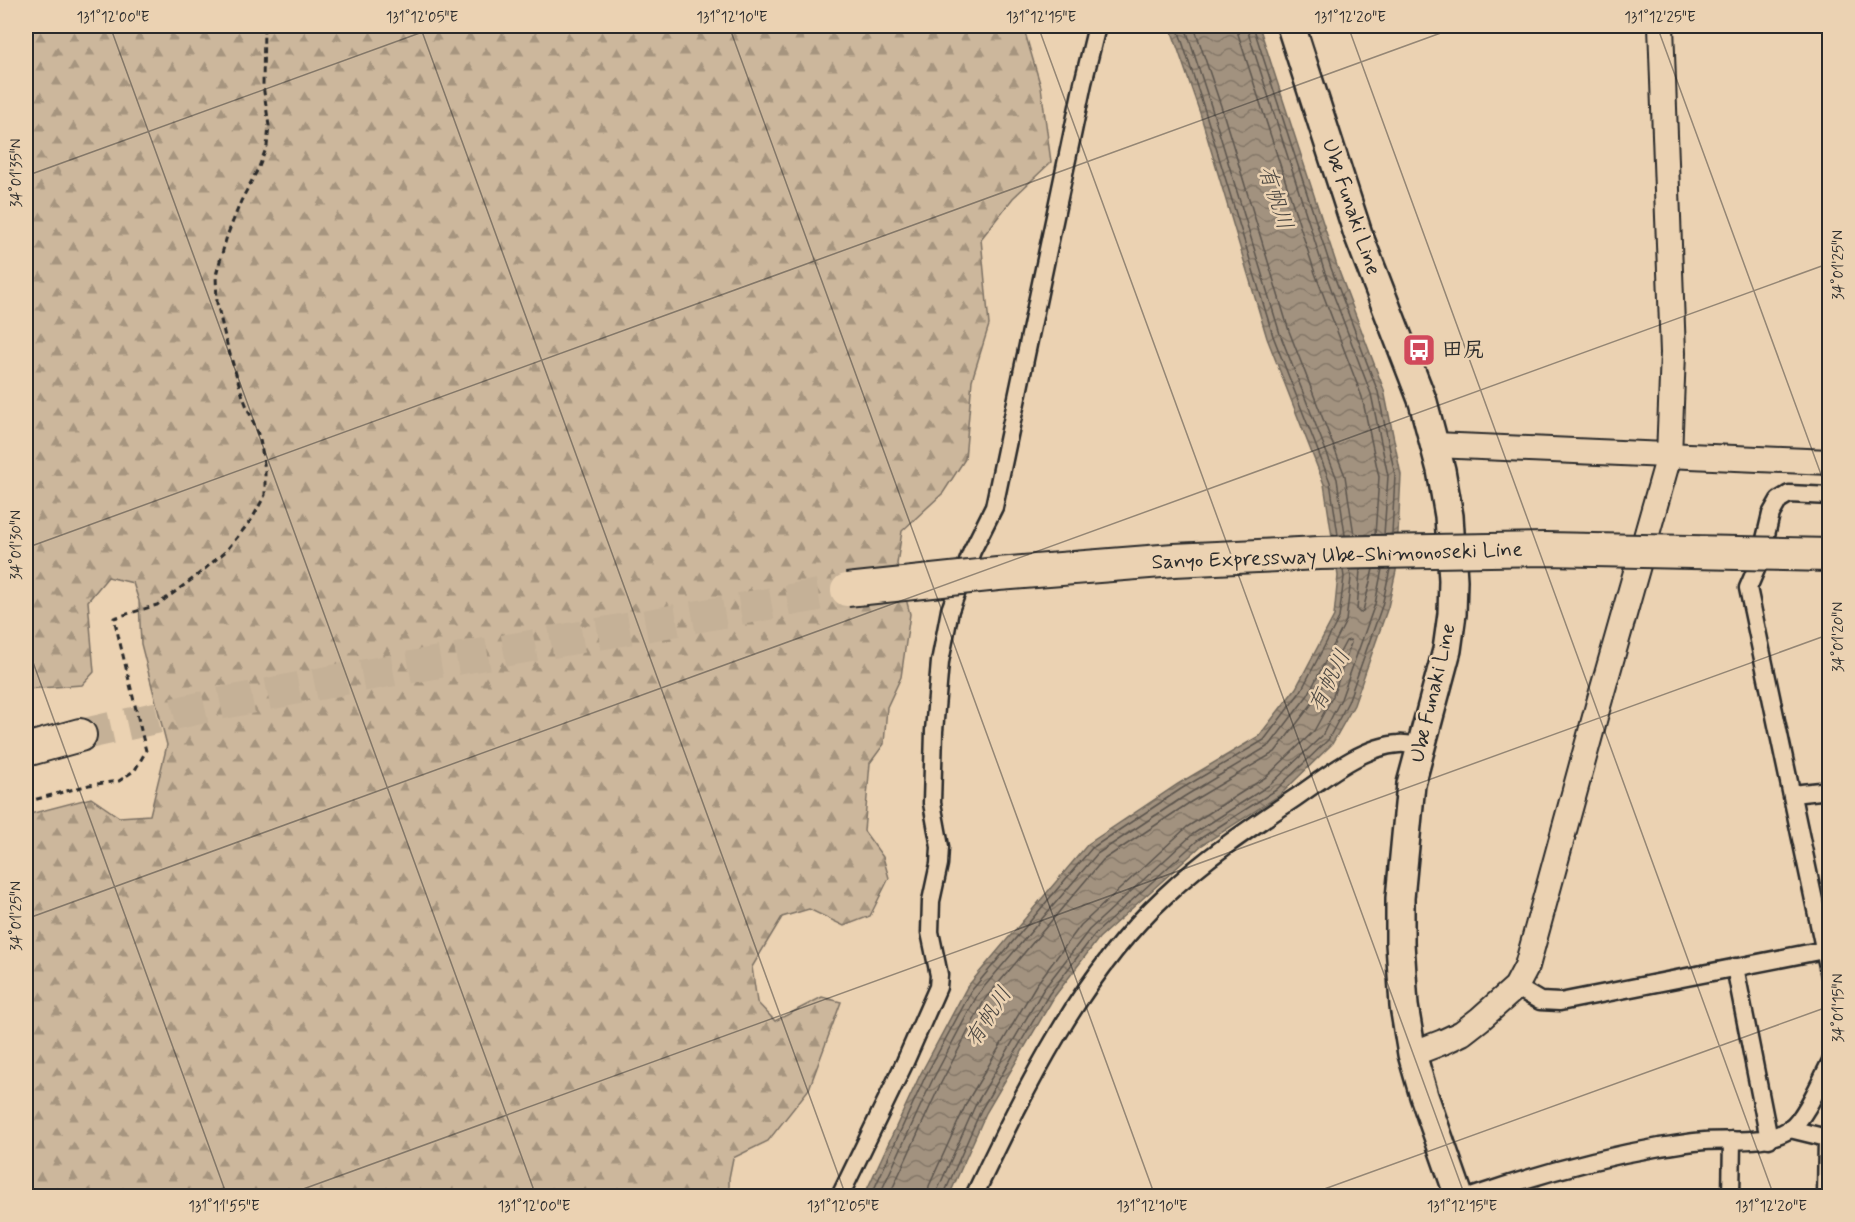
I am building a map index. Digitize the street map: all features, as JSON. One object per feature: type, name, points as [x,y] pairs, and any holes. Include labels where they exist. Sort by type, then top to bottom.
[{"type":"highway","name":"Sanyo Expressway Ube-Shimonoseki Line","points":[[846,590],[998,574],[1319,553],[1546,549],[1830,555]]},
{"type":"highway","points":[[26,750],[80,735]]},
{"type":"main road","name":"Ube Funaki Line","points":[[1291,26],[1358,234],[1423,402],[1449,516],[1453,580],[1452,614],[1447,650],[1411,784],[1400,898],[1404,1006],[1412,1054],[1459,1197]]},
{"type":"street","points":[[840,1197],[905,1062],[938,987],[939,975],[930,932],[940,847],[932,804],[934,731],[940,662],[950,610],[972,551],[994,507],[1097,26]]},
{"type":"street","points":[[1412,1054],[1462,1033],[1516,987],[1527,966],[1669,456],[1673,353],[1662,26]]},
{"type":"street","points":[[1434,445],[1830,462]]},
{"type":"street","points":[[1830,496],[1789,494],[1779,500],[1771,514],[1760,560],[1748,588],[1830,976]]},
{"type":"street","points":[[974,1197],[1043,1061],[1090,983],[1124,939],[1165,896],[1208,858],[1352,761],[1372,750],[1399,744],[1421,747]]},
{"type":"street","points":[[1792,794],[1830,790]]},
{"type":"street","points":[[1516,987],[1540,1001],[1560,1002],[1824,950]]},
{"type":"street","points":[[1735,967],[1769,1139]]},
{"type":"street","points":[[1474,1197],[1524,1179],[1586,1162],[1659,1147],[1706,1141],[1769,1139],[1790,1129],[1800,1120],[1830,1063]]},
{"type":"street","points":[[1790,1129],[1827,1138],[1826,1197]]},
{"type":"street","points":[[1731,1197],[1732,1140]]},
{"type":"path","points":[[26,802],[89,785],[119,781],[135,770],[146,751],[114,618],[158,605],[194,578],[226,551],[252,519],[265,495],[265,470],[260,439],[243,397],[226,341],[217,303],[216,275],[237,210],[267,146],[270,126],[264,85],[264,26]]},
{"type":"green space","points":[[26,26],[1023,26],[1041,87],[1051,162],[1013,198],[981,239],[989,325],[972,380],[965,459],[943,493],[902,531],[897,564],[910,614],[901,677],[887,707],[884,744],[870,763],[864,831],[883,857],[889,878],[870,916],[844,926],[809,909],[782,917],[752,967],[757,1002],[775,1021],[822,997],[841,1002],[809,1089],[768,1141],[733,1158],[729,1178],[729,1196],[26,1196],[26,815],[91,798],[119,817],[150,815],[167,745],[141,644],[139,601],[133,583],[108,577],[88,601],[94,672],[82,685],[26,689]]},
{"type":"water","name":"有帆川","points":[[1170,26],[1259,26],[1337,266],[1384,390],[1401,475],[1396,571],[1388,607],[1354,705],[1332,744],[1280,795],[1202,845],[1099,938],[1054,997],[986,1113],[949,1196],[864,1196],[920,1075],[967,987],[1088,844],[1178,784],[1259,736],[1296,688],[1334,616],[1338,576],[1324,484],[1267,338],[1200,113]]},
{"type":"tunnel","points":[[80,735],[338,680],[847,590]]},
{"type":"place","name":"田尻","points":[[1419,350]]}]
